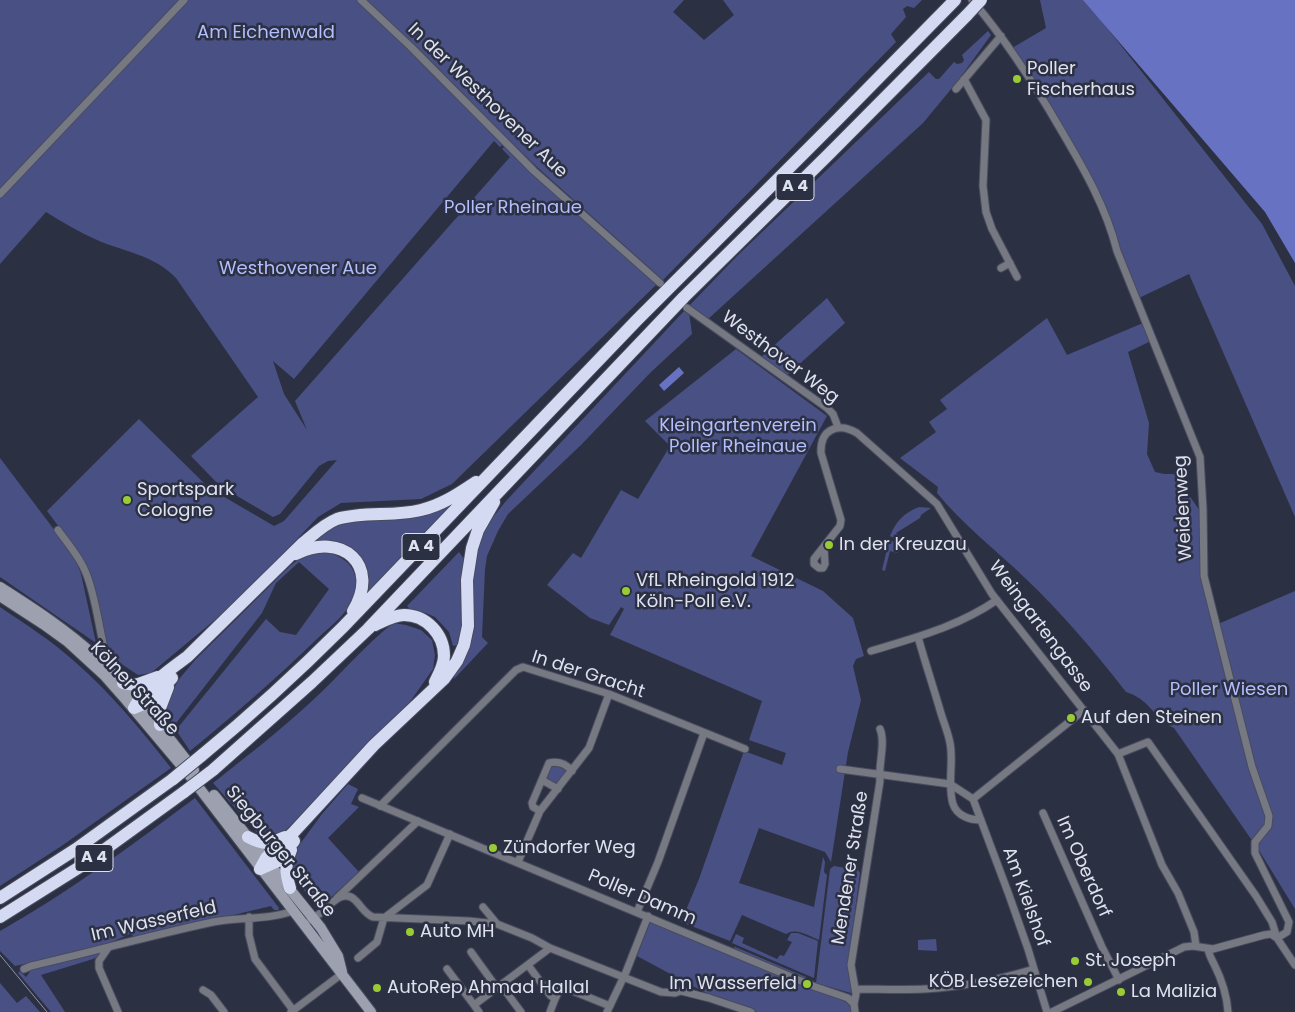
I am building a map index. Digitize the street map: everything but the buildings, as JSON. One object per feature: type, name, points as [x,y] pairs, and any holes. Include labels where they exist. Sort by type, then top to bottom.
[{"type":"highway","name":"A 4","points":[[0,917],[86,863],[184,792],[269,721],[368,628],[684,297],[981,0]]},
{"type":"highway","name":"A 4","points":[[0,898],[76,849],[173,779],[237,727],[298,671],[343,627],[637,320],[954,1]]},
{"type":"highway","points":[[138,704],[151,701],[170,675],[187,657],[302,544],[322,527],[336,520],[352,516],[391,514],[433,506],[454,497],[498,466]]},
{"type":"highway","points":[[266,864],[293,838],[306,819],[374,745],[444,679],[457,661],[464,645],[468,626],[467,580],[472,548],[478,530],[505,483]]},
{"type":"highway","points":[[289,558],[315,546],[328,546],[340,549],[350,555],[358,564],[361,573],[362,592],[359,601],[343,627]]},
{"type":"highway","points":[[368,628],[392,617],[405,615],[418,617],[431,625],[439,635],[444,657],[441,669],[431,690]]},
{"type":"highway","points":[[123,683],[141,684],[170,675]]},
{"type":"highway","points":[[160,725],[159,713],[170,675]]},
{"type":"highway","points":[[248,837],[262,844],[293,838]]},
{"type":"highway","points":[[290,888],[285,873],[293,838]]},
{"type":"main road","name":"Kölner Straße","points":[[0,587],[59,627],[107,667],[123,683],[190,776]]},
{"type":"main road","name":"Kölner Straße","points":[[0,596],[68,642],[160,725],[183,756]]},
{"type":"main road","name":"Siegburger Straße","points":[[183,756],[248,837],[266,864],[292,911],[333,964],[343,973],[371,1012]]},
{"type":"main road","name":"Siegburger Straße","points":[[190,776],[266,864],[290,888],[321,928],[338,956],[343,973]]},
{"type":"street","points":[[0,194],[184,0]]},
{"type":"street","name":"In der Westhovener Aue","points":[[361,0],[411,47],[534,171],[660,283]]},
{"type":"street","name":"Weidenweg","points":[[972,0],[1001,36],[1047,106],[1096,192],[1108,218],[1117,251],[1200,457],[1204,576],[1252,767],[1268,810],[1268,826],[1258,838],[1255,847],[1258,859],[1289,922],[1287,932],[1277,938]]},
{"type":"street","points":[[956,89],[1001,36]]},
{"type":"street","points":[[964,80],[986,120],[983,186],[985,205],[992,229],[1016,277]]},
{"type":"street","points":[[1001,268],[1010,263]]},
{"type":"street","name":"Westhover Weg","points":[[687,308],[827,408],[833,414],[838,427],[848,428],[857,433],[928,495],[945,516]]},
{"type":"street","points":[[824,547],[840,526],[841,520],[820,447],[827,434],[838,427]]},
{"type":"street","name":"Weingartengasse","points":[[945,516],[997,600],[1118,754],[1162,865],[1178,893],[1194,932],[1196,946]]},
{"type":"street","points":[[58,530],[78,557],[86,572],[107,667]]},
{"type":"street","points":[[871,651],[965,620],[997,600]]},
{"type":"street","points":[[918,637],[950,743],[952,763],[950,784],[953,804],[957,811],[970,819],[981,820]]},
{"type":"street","name":"In der Gracht","points":[[380,806],[519,668],[529,668],[609,694],[745,749]]},
{"type":"street","points":[[518,862],[540,811],[589,748],[609,694]]},
{"type":"street","points":[[840,769],[950,784],[973,799],[1084,710]]},
{"type":"street","name":"Mendener Straße","points":[[855,1012],[856,989],[851,965],[880,781],[883,736],[880,729]]},
{"type":"street","points":[[637,912],[658,862],[704,733]]},
{"type":"street","points":[[1118,754],[1148,742],[1192,803],[1272,922],[1277,938],[1295,965]]},
{"type":"street","points":[[540,811],[533,807],[532,803],[549,764],[556,762],[569,767],[572,771]]},
{"type":"street","points":[[542,780],[558,789]]},
{"type":"street","name":"Poller Damm","points":[[362,798],[813,986],[848,998],[854,1004]]},
{"type":"street","name":"Am Kielshof","points":[[973,799],[1009,895],[1047,1012]]},
{"type":"street","name":"Im Oberdorf","points":[[1043,813],[1119,980]]},
{"type":"street","points":[[303,924],[335,900],[418,821]]},
{"type":"street","points":[[358,958],[377,942],[384,918],[427,885],[450,834]]},
{"type":"street","points":[[335,900],[344,896],[350,896],[370,916],[497,924],[532,938],[550,948],[661,992],[675,993],[681,991],[751,1012]]},
{"type":"street","points":[[483,908],[497,924]]},
{"type":"street","name":"Im Wasserfeld","points":[[24,969],[215,922],[274,917],[292,911]]},
{"type":"street","points":[[550,1012],[561,988],[568,989],[609,1009],[648,916]]},
{"type":"street","points":[[249,918],[249,935],[255,959],[292,1011],[343,973]]},
{"type":"street","points":[[1052,1012],[1182,948],[1196,946],[1208,949],[1222,947],[1268,934],[1277,938]]},
{"type":"street","points":[[108,948],[99,961],[99,968],[118,1012]]},
{"type":"street","points":[[474,1005],[550,948]]},
{"type":"street","points":[[1208,949],[1228,1002],[1228,1012]]},
{"type":"street","points":[[471,952],[521,1012]]},
{"type":"street","points":[[528,965],[555,999]]},
{"type":"street","points":[[447,969],[479,1012]]},
{"type":"street","points":[[856,989],[942,988],[992,980],[1034,969]]},
{"type":"street","points":[[204,990],[211,995],[224,1012]]},
{"type":"green space","points":[[0,0],[359,0],[503,144],[500,147],[494,141],[294,379],[273,361],[284,394],[307,430],[295,401],[510,157],[502,149],[505,146],[658,283],[452,484],[421,499],[341,503],[318,517],[240,599],[151,673],[138,675],[108,655],[78,552],[47,511],[139,419],[209,488],[274,526],[284,521],[337,460],[328,461],[319,466],[280,514],[273,517],[220,486],[191,456],[258,397],[176,278],[149,259],[97,240],[46,212],[0,264]]},
{"type":"green space","points":[[365,0],[684,0],[673,12],[704,40],[734,15],[723,0],[922,0],[914,8],[907,6],[903,9],[906,17],[891,34],[896,42],[663,280],[537,167]]},
{"type":"green space","points":[[1040,0],[1085,0],[1262,224],[1295,286],[1295,517],[1189,274],[1139,298],[1118,248],[1108,213],[1012,48],[1046,28]]},
{"type":"green space","points":[[988,31],[991,35],[957,82],[923,123],[707,320],[689,306],[738,255],[929,72],[936,79],[939,79],[954,62],[957,64],[962,63],[964,60],[962,55]]},
{"type":"green space","points":[[827,298],[845,323],[785,377],[759,359]]},
{"type":"green space","points":[[685,310],[689,312],[692,334],[650,373],[581,445],[508,514],[487,556],[482,637],[488,643],[454,679],[473,568],[481,538],[489,522],[506,501]]},
{"type":"green space","name":"Poller Wiesen","points":[[1047,318],[1067,355],[1143,323],[1151,341],[1128,352],[1149,423],[1147,454],[1155,472],[1174,474],[1200,511],[1200,569],[1204,572],[1218,624],[1295,591],[1295,909],[1260,852],[1174,728],[1161,720],[1141,699],[1126,692],[1052,605],[947,505],[937,493],[938,487],[900,458],[936,432],[929,422],[947,409],[940,400]]},
{"type":"green space","name":"Kleingartenverein Poller Rheinaue","points":[[736,349],[827,416],[751,556],[823,591],[853,618],[864,656],[856,659],[853,666],[861,700],[848,752],[831,862],[825,852],[759,828],[739,883],[814,907],[823,857],[825,862],[824,872],[827,875],[819,940],[807,934],[794,931],[786,934],[742,915],[730,941],[681,922],[699,879],[744,751],[782,765],[786,753],[749,740],[762,701],[610,635],[624,609],[621,607],[609,625],[590,618],[547,585],[573,553],[581,558],[621,490],[638,499],[670,446],[645,421]]},
{"type":"green space","points":[[0,458],[74,556],[81,574],[96,643],[0,577]]},
{"type":"green space","points":[[453,504],[368,593],[358,558],[310,546],[319,534],[337,524]]},
{"type":"green space","points":[[919,507],[931,508],[921,515],[920,518],[896,533],[898,536],[894,538],[890,536],[901,518]]},
{"type":"green space","points":[[889,541],[893,541],[900,551],[897,553],[890,551],[885,571],[882,570]]},
{"type":"green space","points":[[329,552],[347,562],[355,574],[356,590],[350,605],[335,623],[287,667],[190,751],[176,730],[266,619],[280,632],[296,635],[329,589],[299,562],[276,583],[262,613],[173,727],[166,710],[166,701],[180,678],[196,659],[289,567],[307,556]]},
{"type":"green space","points":[[459,552],[464,559],[463,629],[458,645],[453,646],[449,632],[435,617],[426,613],[412,611],[407,606]]},
{"type":"green space","points":[[0,607],[57,647],[87,673],[125,712],[171,768],[63,845],[0,886]]},
{"type":"green space","points":[[393,623],[421,630],[432,640],[435,655],[433,669],[407,706],[282,834],[276,838],[259,835],[213,783],[301,711],[372,641]]},
{"type":"green space","points":[[552,764],[566,768],[567,771],[557,785],[547,780],[546,777]]},
{"type":"green space","points":[[348,784],[358,789],[351,804],[359,807],[328,838],[359,872],[318,909],[295,878],[292,865],[294,852],[322,814]]},
{"type":"green space","points":[[195,798],[279,908],[278,910],[274,910],[271,906],[137,938],[130,934],[105,946],[15,966],[0,951],[0,931],[75,884]]},
{"type":"green space","points":[[834,866],[858,870],[860,873],[848,964],[854,994],[816,983],[830,869]]},
{"type":"green space","points":[[654,922],[844,1000],[850,1006],[852,1012],[757,1012],[704,992],[637,956],[650,923]]},
{"type":"green space","points":[[791,933],[798,933],[818,941],[814,978],[732,943],[736,934],[744,938],[742,943],[777,959],[780,955],[784,956],[792,942],[787,940]]},
{"type":"green space","points":[[936,939],[937,951],[918,950],[918,940]]},
{"type":"green space","points":[[735,947],[806,977],[805,979]]},
{"type":"green space","points":[[98,953],[99,956],[93,959],[41,975],[65,1012],[51,1012],[18,973],[20,971],[26,977],[32,969]]},
{"type":"green space","points":[[0,983],[17,1003],[26,996],[40,1012],[0,1012]]},
{"type":"shaded area","points":[[1083,0],[1295,0],[1295,263],[1265,212]]},
{"type":"shaded area","points":[[679,367],[684,373],[664,391],[659,385]]},
{"type":"tram line","points":[[0,955],[47,1012]]},
{"type":"place","name":"Poller Fischerhaus","points":[[1017,79]]},
{"type":"place","name":"Sportspark Cologne","points":[[127,500]]},
{"type":"place","name":"In der Kreuzau","points":[[829,545]]},
{"type":"place","name":"VfL Rheingold 1912 Köln-Poll e.V.","points":[[626,591]]},
{"type":"place","name":"Auf den Steinen","points":[[1071,718]]},
{"type":"place","name":"Zündorfer Weg","points":[[493,848]]},
{"type":"place","name":"Auto MH","points":[[410,932]]},
{"type":"place","name":"St. Joseph","points":[[1075,961]]},
{"type":"place","name":"KÖB Lesezeichen","points":[[1088,982]]},
{"type":"place","name":"Im Wasserfeld","points":[[807,984]]},
{"type":"place","name":"AutoRep Ahmad Hallal","points":[[377,988]]},
{"type":"place","name":"La Malizia","points":[[1121,992]]},
{"type":"park label","name":"Am Eichenwald","points":[[266,33]]},
{"type":"park label","name":"Poller Rheinaue","points":[[513,208]]},
{"type":"park label","name":"Westhovener Aue","points":[[298,269]]}]
